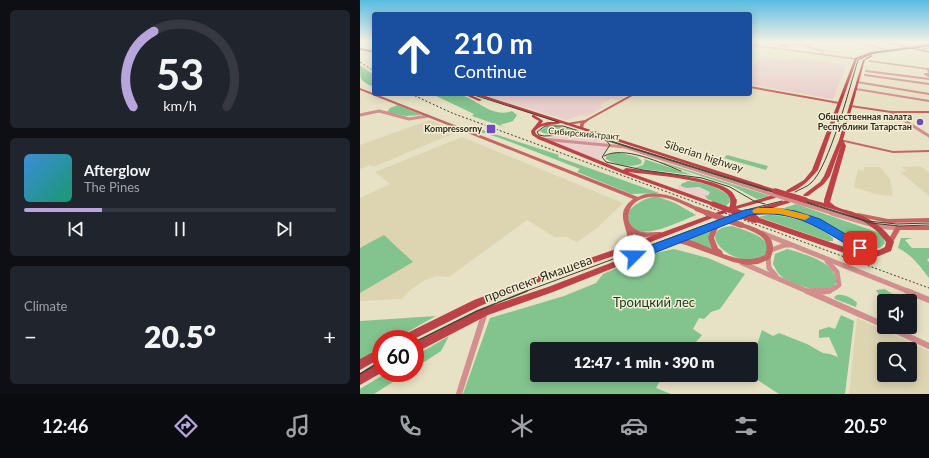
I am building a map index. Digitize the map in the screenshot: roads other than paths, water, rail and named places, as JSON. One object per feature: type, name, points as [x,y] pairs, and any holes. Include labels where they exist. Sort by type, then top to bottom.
[{"type":"main road","points":[[789,191],[806,181],[815,170],[855,60]]},
{"type":"main road","points":[[806,198],[822,183],[842,140],[862,64],[864,60]]},
{"type":"main road","points":[[471,96],[537,118],[541,121],[533,133],[541,139],[609,166],[850,252],[870,255],[888,249],[890,242],[884,233],[876,226],[854,214]]},
{"type":"main road","name":"Siberian highway","points":[[482,96],[854,214]]},
{"type":"main road","points":[[537,126],[548,123],[567,124]]},
{"type":"main road","points":[[837,209],[830,205],[827,200],[844,146],[842,140]]},
{"type":"main road","points":[[609,166],[644,173],[683,177],[720,187],[733,197],[734,200],[731,209]]},
{"type":"main road","name":"проспект Ямашева","points":[[424,343],[485,312],[550,290],[731,209],[770,195]]},
{"type":"main road","name":"проспект Ямашева","points":[[422,330],[477,303],[561,271],[622,250],[719,223],[748,212],[787,202]]},
{"type":"main road","points":[[748,212],[767,210],[795,214],[816,221],[860,248],[874,252],[882,252]]},
{"type":"main road","points":[[360,365],[372,358]]},
{"type":"main road","points":[[360,380],[372,373]]},
{"type":"street","points":[[872,60],[928,69],[929,74]]},
{"type":"street","points":[[866,71],[929,79]]},
{"type":"street","points":[[865,75],[929,84]]},
{"type":"street","points":[[889,78],[889,88]]},
{"type":"street","points":[[911,81],[913,91]]},
{"type":"street","points":[[857,82],[929,94]]},
{"type":"street","points":[[752,86],[839,103]]},
{"type":"street","points":[[360,88],[372,93]]},
{"type":"street","points":[[856,89],[929,101]]},
{"type":"street","points":[[379,96],[638,199]]},
{"type":"street","points":[[582,128],[581,125],[588,119],[630,96]]},
{"type":"street","points":[[851,106],[891,112],[929,112]]},
{"type":"street","points":[[360,115],[379,111],[408,119],[428,116]]},
{"type":"street","points":[[891,112],[929,136]]},
{"type":"street","points":[[567,124],[588,119]]},
{"type":"street","name":"Siberian highway","points":[[541,139],[625,147],[770,195],[876,226],[929,228]]},
{"type":"street","points":[[842,140],[893,152],[929,151]]},
{"type":"street","points":[[622,250],[631,239],[624,215],[628,208],[638,199],[648,195],[661,195],[742,225],[929,300]]},
{"type":"street","name":"Siberian highway","points":[[854,214],[888,221],[929,220]]},
{"type":"street","points":[[719,223],[711,238],[715,249],[726,256]]},
{"type":"street","points":[[629,228],[640,234],[670,237],[692,243],[726,256],[877,322]]},
{"type":"street","points":[[890,242],[898,228]]},
{"type":"street","points":[[761,233],[770,242],[771,250],[768,257],[768,266],[771,272],[780,280]]},
{"type":"street","points":[[771,250],[785,245],[794,246]]},
{"type":"street","points":[[740,262],[756,263],[768,257]]},
{"type":"street","points":[[804,290],[827,292],[835,289],[839,285],[837,272],[824,259]]},
{"type":"street","points":[[458,394],[485,312]]},
{"type":"street","points":[[903,334],[929,346]]},
{"type":"tram line","points":[[795,192],[811,183],[825,161],[832,144],[858,60]]},
{"type":"tram line","points":[[477,96],[558,122]]},
{"type":"tram line","points":[[605,139],[563,126],[545,126],[537,132],[539,135],[544,136],[586,134],[606,140]]},
{"type":"tram line","points":[[605,139],[867,221],[897,224],[929,223]]},
{"type":"tram line","points":[[606,140],[871,223],[899,226],[929,225]]},
{"type":"tram line","points":[[606,140],[610,145],[602,157],[606,162],[643,170],[702,178],[730,187],[754,201],[765,204]]},
{"type":"tram line","points":[[604,156],[612,153],[632,154],[642,156],[681,171]]},
{"type":"tram line","points":[[524,292],[746,210],[782,201]]},
{"type":"tram line","points":[[424,338],[477,311],[527,291]]},
{"type":"tram line","points":[[360,374],[372,367]]},
{"type":"railway","points":[[360,62],[372,70]]},
{"type":"railway","points":[[415,96],[452,113],[929,288]]},
{"type":"place","name":"Общественная палата Республики Татарстан","points":[[920,122]]},
{"type":"place","name":"Kompressorny","points":[[491,129]]},
{"type":"park label","name":"Троицкий лес","points":[[654,302]]}]
